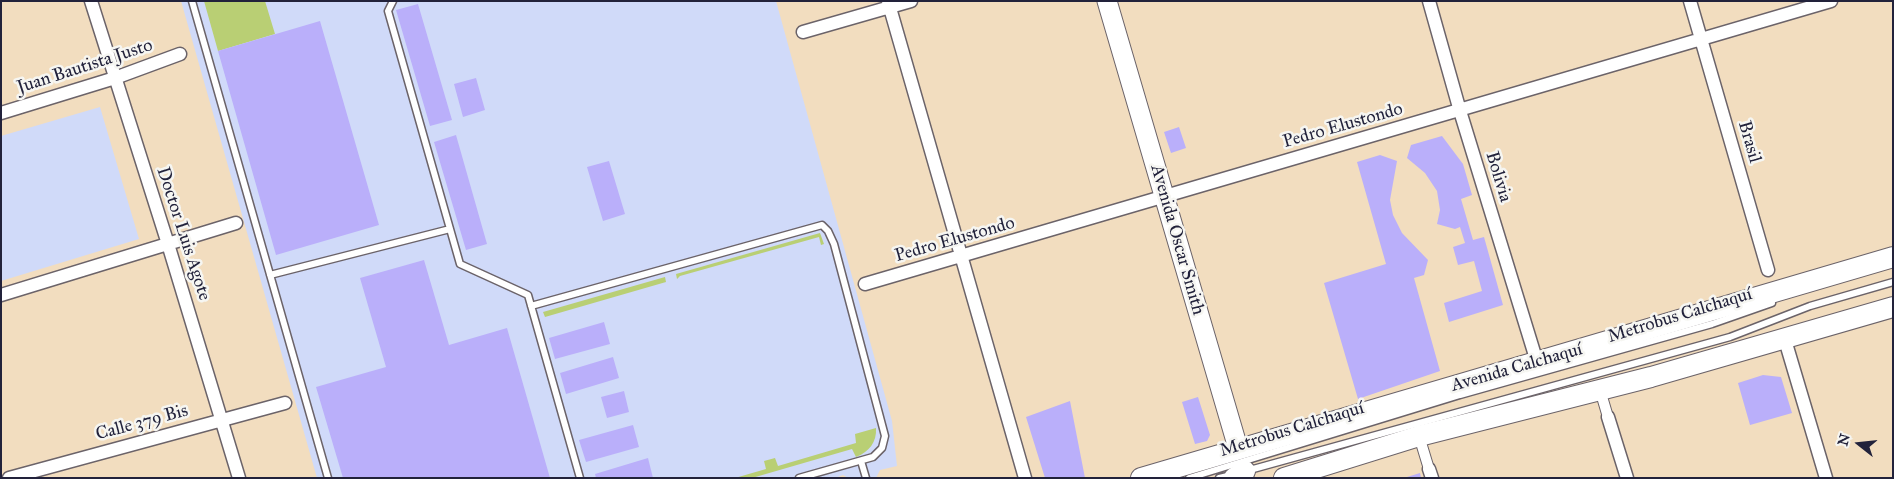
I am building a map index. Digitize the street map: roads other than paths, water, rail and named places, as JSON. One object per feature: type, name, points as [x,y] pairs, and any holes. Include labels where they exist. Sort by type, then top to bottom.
[{"type":"main road","name":"Avenida Oscar Smith","points":[[1107,1],[1241,467]]},
{"type":"main road","name":"Avenida Calchaquí","points":[[1141,478],[1241,467],[1538,362],[1772,285],[1893,257]]},
{"type":"main road","points":[[1284,478],[1419,436],[1785,340],[1893,307]]},
{"type":"street","name":"Doctor Luis Agote","points":[[91,1],[168,244],[239,478]]},
{"type":"street","points":[[803,32],[889,4],[911,1]]},
{"type":"street","name":"Bolivia","points":[[1429,1],[1460,110],[1538,362]]},
{"type":"street","name":"Brasil","points":[[1690,1],[1772,285]]},
{"type":"street","name":"Pedro Elustondo","points":[[866,284],[1831,1]]},
{"type":"street","points":[[889,4],[1025,478]]},
{"type":"street","name":"Juan Bautista Justo","points":[[1,113],[114,78],[180,54]]},
{"type":"street","points":[[1,295],[236,224]]},
{"type":"street","points":[[1785,340],[1826,478]]},
{"type":"street","points":[[1600,390],[1626,478]]},
{"type":"street","name":"Calle 379 Bis","points":[[9,478],[285,403]]},
{"type":"street","points":[[1419,436],[1431,473]]},
{"type":"lane","points":[[192,1],[328,478]]},
{"type":"lane","points":[[393,1],[388,12],[460,264],[528,295],[580,478]]},
{"type":"lane","points":[[531,306],[822,225],[828,231],[834,244],[885,436],[880,452],[861,461],[798,478]]},
{"type":"lane","points":[[270,275],[450,229]]},
{"type":"lane","name":"Metrobus Calchaquí","points":[[1189,478],[1241,467],[1730,337],[1810,306],[1893,282]]},
{"type":"lane","name":"Metrobus Calchaquí","points":[[1219,478],[1241,467],[1460,396],[1712,324],[1772,285]]},
{"type":"lane","points":[[861,461],[866,478]]}]
